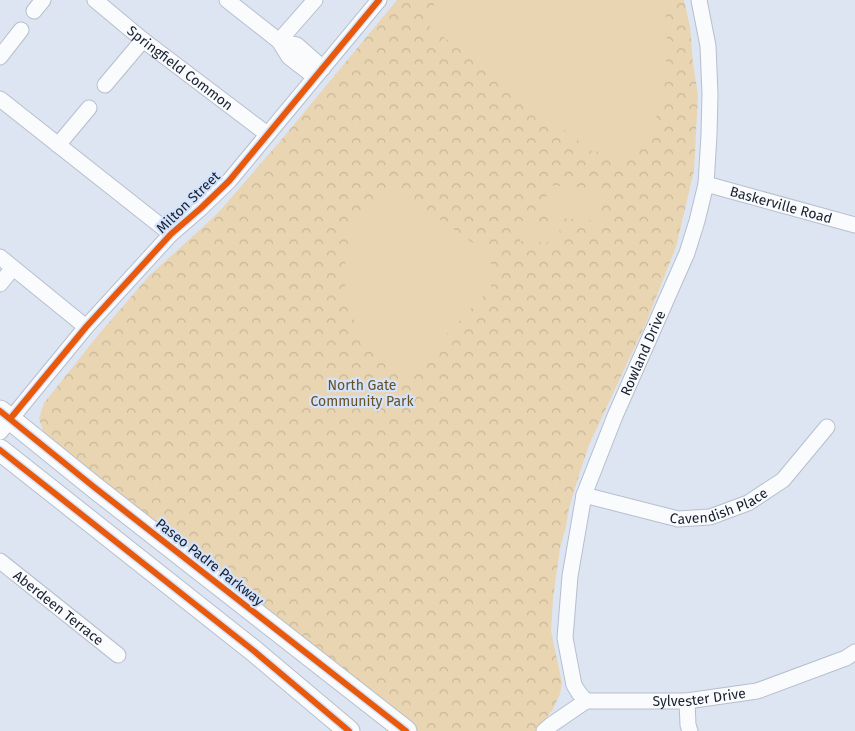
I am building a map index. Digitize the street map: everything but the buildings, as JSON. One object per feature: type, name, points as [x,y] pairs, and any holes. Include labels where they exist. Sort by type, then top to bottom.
[{"type":"main road","name":"Paseo Padre Parkway","points":[[3,420],[109,499],[406,731]]},
{"type":"main road","points":[[0,450],[254,651],[350,731]]},
{"type":"street","name":"Springfield Common","points":[[95,0],[143,40],[267,134]]},
{"type":"street","points":[[227,0],[280,41],[297,45],[319,72]]},
{"type":"street","points":[[280,41],[315,0]]},
{"type":"street","name":"Milton Street","points":[[3,420],[172,234],[228,181],[379,0]]},
{"type":"street","name":"Rowland Drive","points":[[586,701],[578,693],[574,685],[565,638],[570,576],[584,495],[615,416],[687,253],[706,184],[710,94],[708,46],[699,0]]},
{"type":"street","points":[[0,57],[20,30]]},
{"type":"street","points":[[105,85],[143,40]]},
{"type":"street","points":[[0,99],[172,234]]},
{"type":"street","points":[[58,145],[89,108]]},
{"type":"street","name":"Baskerville Road","points":[[706,184],[855,225]]},
{"type":"street","points":[[0,257],[86,328]]},
{"type":"street","points":[[0,284],[13,268]]},
{"type":"street","name":"Cavendish Place","points":[[584,495],[678,519],[710,517],[748,503],[783,480],[827,427]]},
{"type":"street","name":"Aberdeen Terrace","points":[[0,562],[118,655]]},
{"type":"street","name":"Sylvester Drive","points":[[586,701],[687,701],[757,691],[852,659]]},
{"type":"street","points":[[544,731],[551,724],[586,701]]},
{"type":"street","points":[[687,701],[690,731]]},
{"type":"green space","name":"North Gate Community Park","points":[[397,0],[684,0],[690,27],[698,95],[694,171],[676,247],[646,323],[589,445],[569,508],[560,548],[551,631],[562,683],[560,694],[553,709],[536,731],[412,731],[44,434],[39,418],[44,403],[99,334],[149,276],[217,214]]},
{"type":"green space","points":[[438,0],[664,0],[667,31],[663,103],[650,129],[622,155],[592,151],[429,26],[428,12]]},
{"type":"green space","points":[[547,185],[601,189],[598,221],[545,217]]},
{"type":"green space","points":[[399,190],[491,256],[491,288],[415,367],[403,370],[375,355],[358,334],[345,284],[347,247],[353,226],[370,203],[383,191]]},
{"type":"green space","points":[[521,221],[560,223],[559,243],[520,241]]},
{"type":"cycle path","points":[[10,419],[86,327],[171,234],[229,181],[379,0]]},
{"type":"cycle path","points":[[0,411],[94,487],[406,731]]},
{"type":"cycle path","points":[[0,450],[254,651],[349,731]]}]
